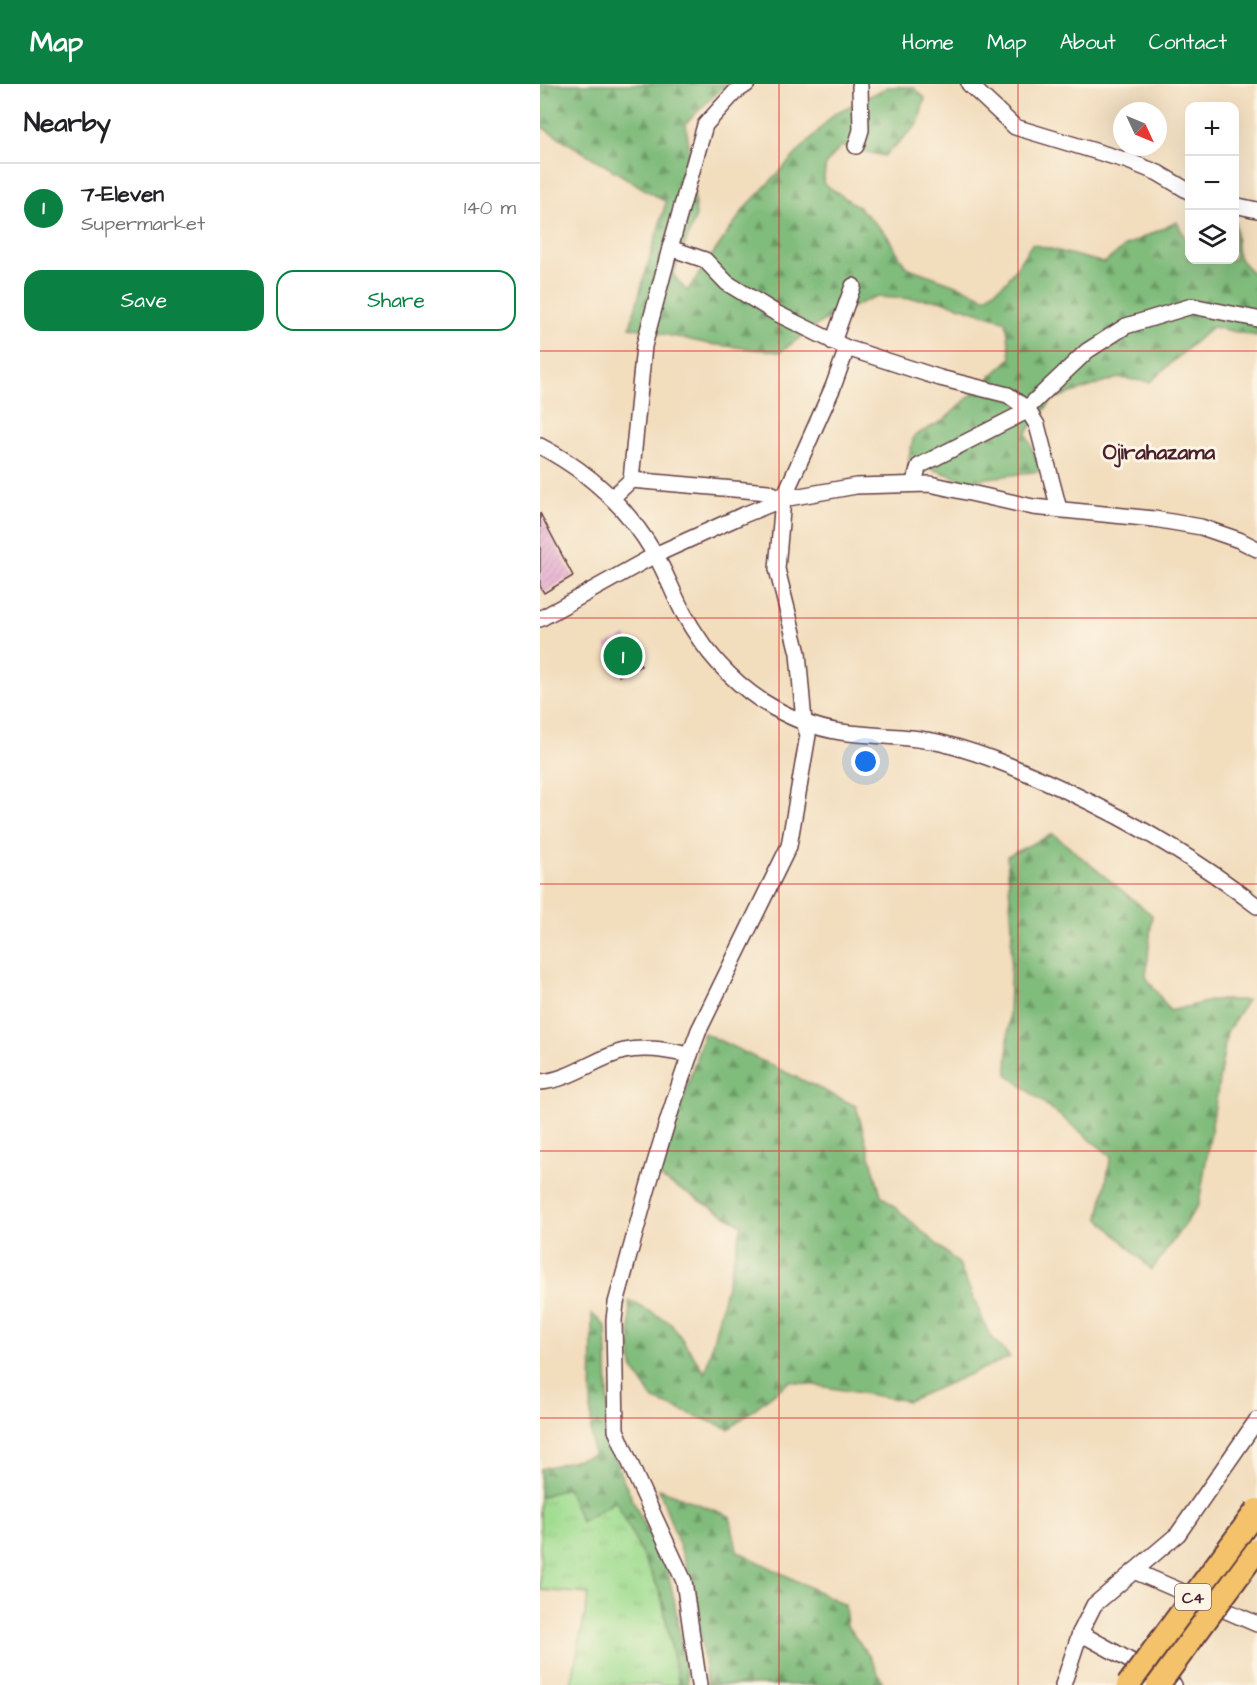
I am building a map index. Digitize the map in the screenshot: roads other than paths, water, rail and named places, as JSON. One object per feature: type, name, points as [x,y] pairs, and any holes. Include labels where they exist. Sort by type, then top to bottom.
[{"type":"highway","name":"C4","points":[[1128,1685],[1257,1510]]},
{"type":"highway","name":"C4","points":[[1158,1685],[1257,1550]]},
{"type":"street","points":[[612,498],[631,480],[644,346],[705,124],[735,92],[747,84]]},
{"type":"street","points":[[969,84],[1015,127],[1128,161],[1158,173],[1185,189]]},
{"type":"street","points":[[856,146],[861,130],[858,85]]},
{"type":"street","points":[[1239,205],[1257,210]]},
{"type":"street","points":[[670,248],[705,260],[727,283],[776,312],[840,345],[940,378],[1008,395],[1027,409],[1037,425],[1059,509]]},
{"type":"street","points":[[699,1685],[684,1581],[616,1430],[614,1374],[616,1303],[644,1204],[699,1030],[789,846],[808,735],[804,722],[798,653],[777,569],[783,499],[829,397],[853,286]]},
{"type":"street","points":[[913,484],[919,466],[1021,414],[1087,351],[1126,326],[1192,306],[1257,318]]},
{"type":"street","points":[[540,446],[582,471],[612,498],[636,525],[656,555],[683,614],[696,634],[722,668],[764,702],[804,722],[843,732],[944,744],[1016,768],[1105,809],[1152,834],[1194,860],[1257,906]]},
{"type":"street","points":[[631,480],[768,492],[783,499]]},
{"type":"street","points":[[540,619],[656,555],[783,499],[856,486],[930,484],[1033,507],[1154,519],[1202,527],[1257,549]]},
{"type":"street","points":[[540,1082],[564,1077],[623,1052],[650,1048],[690,1055]]},
{"type":"street","points":[[1063,1685],[1080,1633],[1094,1605],[1113,1586],[1178,1533],[1257,1420]]},
{"type":"street","points":[[1134,1571],[1257,1624]]},
{"type":"street","points":[[1080,1633],[1174,1685]]},
{"type":"place","name":"7-Eleven","points":[[623,656]]},
{"type":"district","name":"Ojirahazama","points":[[1159,452]]}]
